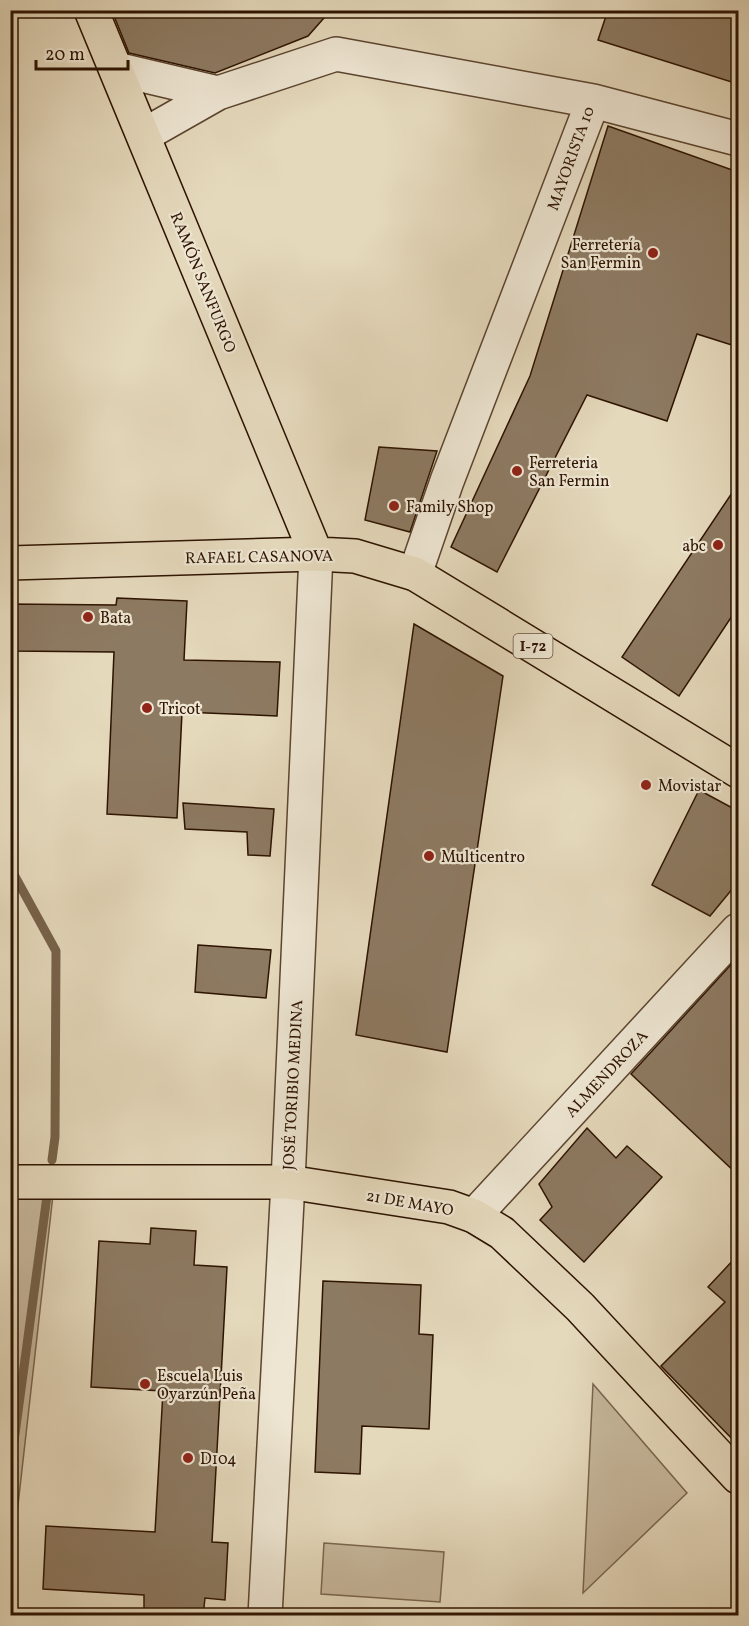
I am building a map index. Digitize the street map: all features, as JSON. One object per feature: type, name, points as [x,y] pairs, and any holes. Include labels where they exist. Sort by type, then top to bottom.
[{"type":"main road","name":"RAMÓN SANFURGO","points":[[91,10],[316,554]]},
{"type":"main road","name":"RAFAEL CASANOVA","points":[[10,563],[316,554],[355,556],[415,574],[738,771]]},
{"type":"main road","name":"21 DE MAYO","points":[[10,1182],[288,1182],[449,1207],[474,1216],[502,1233],[580,1306],[738,1477]]},
{"type":"street","name":"MAYORISTA 10","points":[[144,135],[218,93],[336,54],[593,101],[451,470],[415,574]]},
{"type":"street","points":[[116,69],[218,93]]},
{"type":"street","points":[[593,101],[738,139]]},
{"type":"street","name":"JOSÉ TORIBIO MEDINA","points":[[266,1616],[316,554]]},
{"type":"street","name":"ALMENDROZA","points":[[474,1216],[738,930]]},
{"type":"shaded area","points":[[53,1195],[11,1567],[11,1196]]},
{"type":"shaded area","points":[[593,1384],[687,1493],[583,1593]]},
{"type":"shaded area","points":[[324,1543],[444,1552],[440,1602],[321,1594]]},
{"type":"building","points":[[127,10],[331,10],[308,36],[215,73],[129,53],[114,16]]},
{"type":"building","points":[[608,10],[738,10],[738,84],[598,40]]},
{"type":"building","name":"Ferretería San Fermin","points":[[608,126],[738,172],[738,347],[697,334],[667,421],[587,395],[497,572],[451,547],[530,376]]},
{"type":"building","points":[[379,447],[437,451],[410,532],[365,520]]},
{"type":"building","name":"abc","points":[[738,484],[738,607],[679,696],[622,657]]},
{"type":"building","name":"Tricot","points":[[117,598],[187,601],[184,660],[280,662],[277,716],[182,712],[177,818],[107,814],[114,652],[10,651],[10,604],[116,605]]},
{"type":"building","name":"Multicentro","points":[[414,624],[503,676],[447,1052],[356,1035]]},
{"type":"building","points":[[699,790],[738,811],[738,882],[710,916],[652,885]]},
{"type":"building","points":[[183,803],[274,809],[270,856],[248,855],[247,832],[185,829]]},
{"type":"building","points":[[198,945],[271,950],[266,998],[195,992]]},
{"type":"building","points":[[738,957],[738,1175],[631,1074]]},
{"type":"building","points":[[587,1128],[616,1158],[627,1146],[662,1177],[584,1262],[540,1220],[552,1207],[539,1184]]},
{"type":"building","name":"D104","points":[[151,1228],[196,1231],[194,1265],[227,1267],[212,1542],[228,1543],[225,1600],[205,1598],[203,1616],[144,1616],[144,1595],[43,1589],[46,1526],[155,1532],[163,1391],[91,1387],[99,1241],[150,1244]]},
{"type":"building","points":[[738,1255],[738,1445],[661,1366],[725,1302],[708,1287]]},
{"type":"building","points":[[323,1281],[421,1285],[419,1334],[433,1335],[429,1429],[362,1426],[360,1474],[315,1472]]},
{"type":"waterway","points":[[12,871],[56,951],[55,1137],[52,1160]]},
{"type":"waterway","points":[[10,1471],[47,1196]]},
{"type":"place","name":"Ferretería San Fermin","points":[[653,253]]},
{"type":"place","name":"Ferreteria San Fermin","points":[[517,471]]},
{"type":"place","name":"Family Shop","points":[[394,506]]},
{"type":"place","name":"abc","points":[[718,545]]},
{"type":"place","name":"Bata","points":[[88,617]]},
{"type":"place","name":"Tricot","points":[[147,708]]},
{"type":"place","name":"Movistar","points":[[646,785]]},
{"type":"place","name":"Multicentro","points":[[429,856]]},
{"type":"place","name":"Escuela Luis Oyarzún Peña","points":[[145,1384]]},
{"type":"place","name":"D104","points":[[188,1458]]}]
